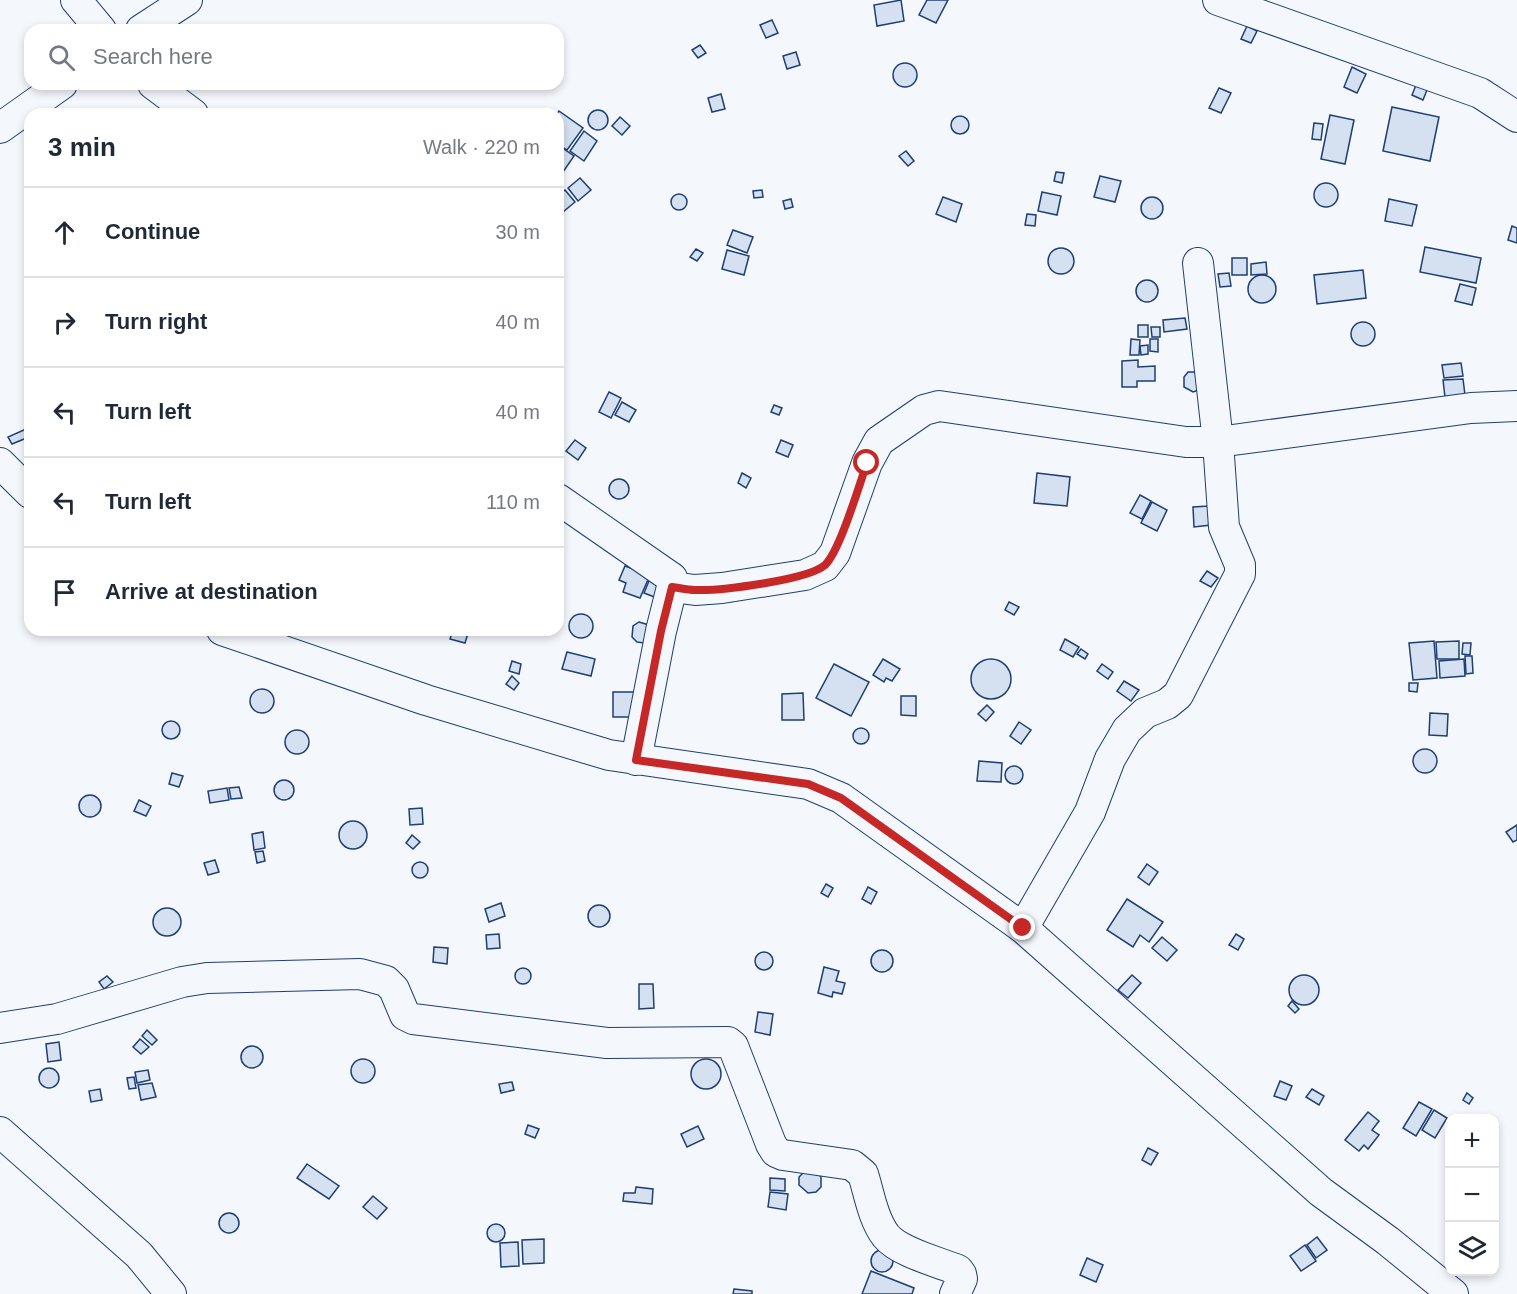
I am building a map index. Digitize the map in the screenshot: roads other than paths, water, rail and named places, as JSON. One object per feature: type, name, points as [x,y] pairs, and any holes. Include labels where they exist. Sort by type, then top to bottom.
[{"type":"street","points":[[76,0],[96,24]]},
{"type":"street","points":[[150,24],[187,0]]},
{"type":"street","points":[[1218,0],[1480,93],[1517,117]]},
{"type":"street","points":[[28,108],[54,90]]},
{"type":"street","points":[[161,90],[185,108]]},
{"type":"street","points":[[0,128],[24,111]]},
{"type":"street","points":[[1023,928],[1090,812],[1110,759],[1127,730],[1145,713],[1167,704],[1178,695],[1240,574],[1240,565],[1224,527],[1218,442],[1198,263]]},
{"type":"street","points":[[672,587],[695,590],[723,588],[805,575],[825,566],[835,553],[867,463],[879,441],[924,410],[939,406],[1186,442],[1218,442],[1471,408],[1517,406]]},
{"type":"street","points":[[0,463],[24,487]]},
{"type":"street","points":[[564,503],[671,575],[672,587],[661,631],[636,760]]},
{"type":"street","points":[[239,636],[426,700],[609,755],[808,784],[841,798],[1023,928],[1322,1192],[1388,1241],[1453,1294]]},
{"type":"street","points":[[0,1028],[57,1019],[182,982],[207,978],[360,974],[386,981],[394,989],[405,1015],[413,1020],[607,1043],[728,1042],[732,1046],[776,1152],[852,1165],[858,1169],[863,1174],[877,1220],[885,1236],[896,1245],[958,1270],[962,1274],[962,1279],[955,1294]]},
{"type":"street","points":[[0,1132],[139,1255],[171,1294]]}]
